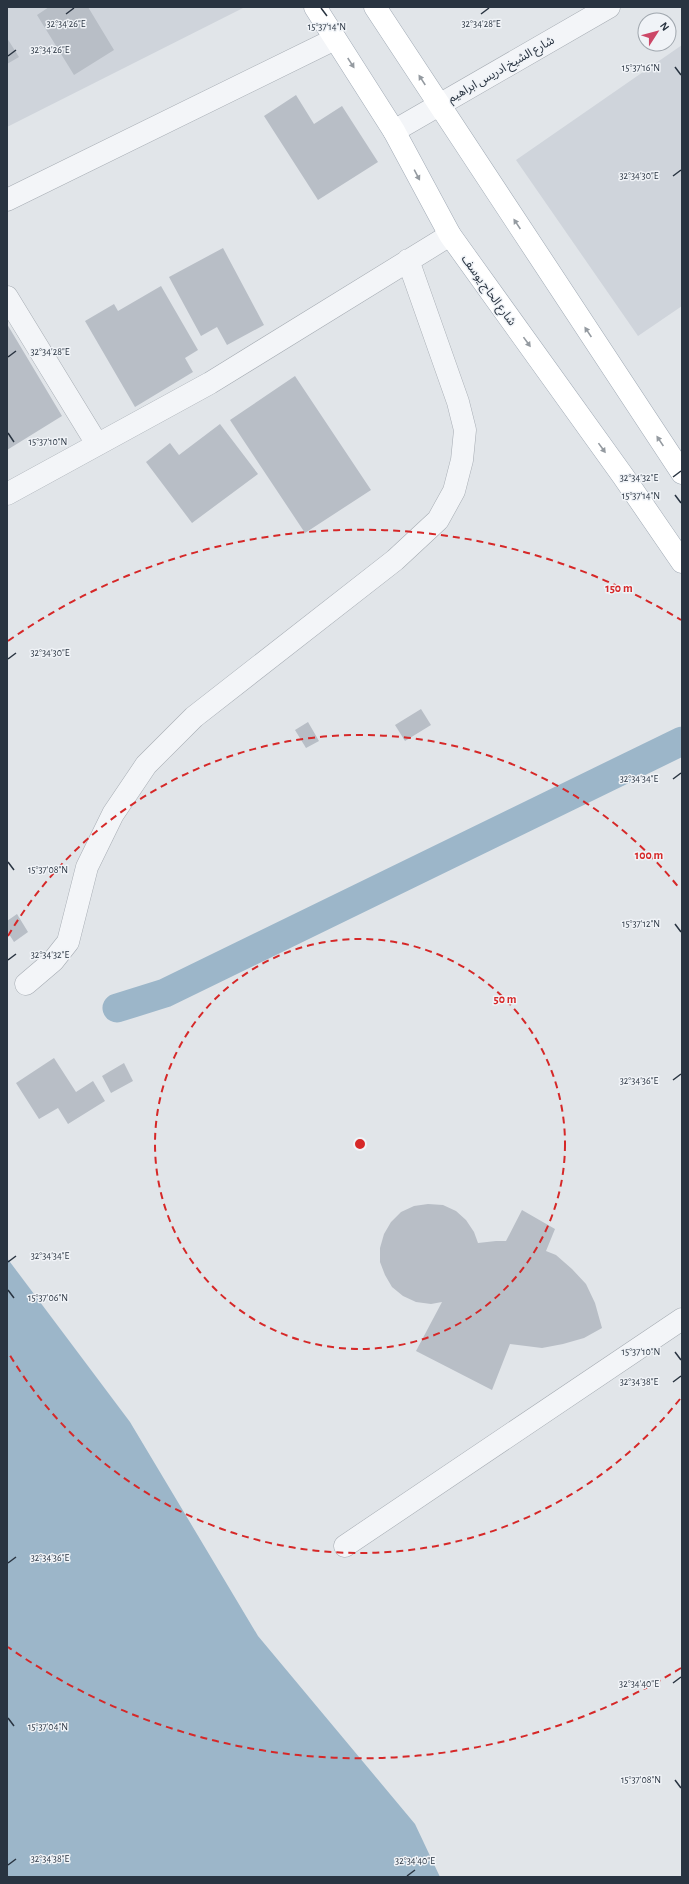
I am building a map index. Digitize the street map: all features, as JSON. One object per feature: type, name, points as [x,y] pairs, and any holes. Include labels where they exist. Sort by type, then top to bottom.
[{"type":"main road","name":"شارع الحاج يوسف","points":[[314,7],[394,131],[450,235],[623,476],[682,562]]},
{"type":"main road","points":[[374,7],[682,473]]},
{"type":"street","name":"شارع الشيخ ادريس ابراهيم","points":[[394,131],[609,7]]},
{"type":"street","points":[[7,200],[335,39]]},
{"type":"street","points":[[7,494],[210,383],[450,235]]},
{"type":"street","points":[[26,984],[53,961],[68,942],[87,867],[113,814],[146,765],[194,717],[395,560],[438,520],[454,491],[462,460],[464,430],[458,402],[408,260]]},
{"type":"street","points":[[7,297],[97,444]]},
{"type":"street","points":[[345,1546],[682,1319]]},
{"type":"shaded area","points":[[7,7],[245,7],[7,127]]},
{"type":"shaded area","points":[[682,45],[682,306],[638,336],[516,160],[672,52],[677,52],[677,48]]},
{"type":"water","points":[[7,1258],[130,1422],[258,1636],[415,1824],[440,1877],[7,1877]]},
{"type":"building","points":[[49,7],[88,7],[114,50],[74,75],[37,15]]},
{"type":"building","points":[[7,38],[19,57],[7,64]]},
{"type":"building","points":[[296,95],[314,124],[342,106],[378,162],[318,200],[264,116]]},
{"type":"building","points":[[223,248],[264,325],[227,345],[217,327],[201,336],[169,277]]},
{"type":"building","points":[[161,286],[198,350],[185,358],[193,372],[135,407],[85,321],[114,304],[118,311]]},
{"type":"building","points":[[7,324],[62,416],[7,450]]},
{"type":"building","points":[[295,376],[371,490],[305,533],[230,420]]},
{"type":"building","points":[[220,424],[258,474],[192,523],[146,462],[170,443],[179,455]]},
{"type":"building","points":[[421,709],[431,725],[405,741],[395,725]]},
{"type":"building","points":[[308,722],[319,741],[306,748],[295,730]]},
{"type":"building","points":[[17,914],[28,932],[14,942],[7,931],[7,921]]},
{"type":"building","points":[[54,1058],[76,1092],[93,1081],[105,1101],[68,1124],[58,1108],[39,1119],[16,1083]]},
{"type":"building","points":[[124,1063],[133,1081],[111,1093],[102,1076]]},
{"type":"building","points":[[428,1204],[443,1205],[456,1211],[466,1220],[474,1232],[478,1243],[506,1241],[522,1210],[555,1229],[546,1251],[556,1255],[586,1284],[595,1303],[602,1328],[584,1338],[542,1348],[510,1344],[492,1390],[416,1351],[442,1302],[431,1304],[416,1302],[403,1296],[392,1287],[380,1262],[380,1248],[384,1234],[391,1222],[401,1212],[414,1206]]},
{"type":"waterway","points":[[117,1008],[165,993],[682,741]]}]
